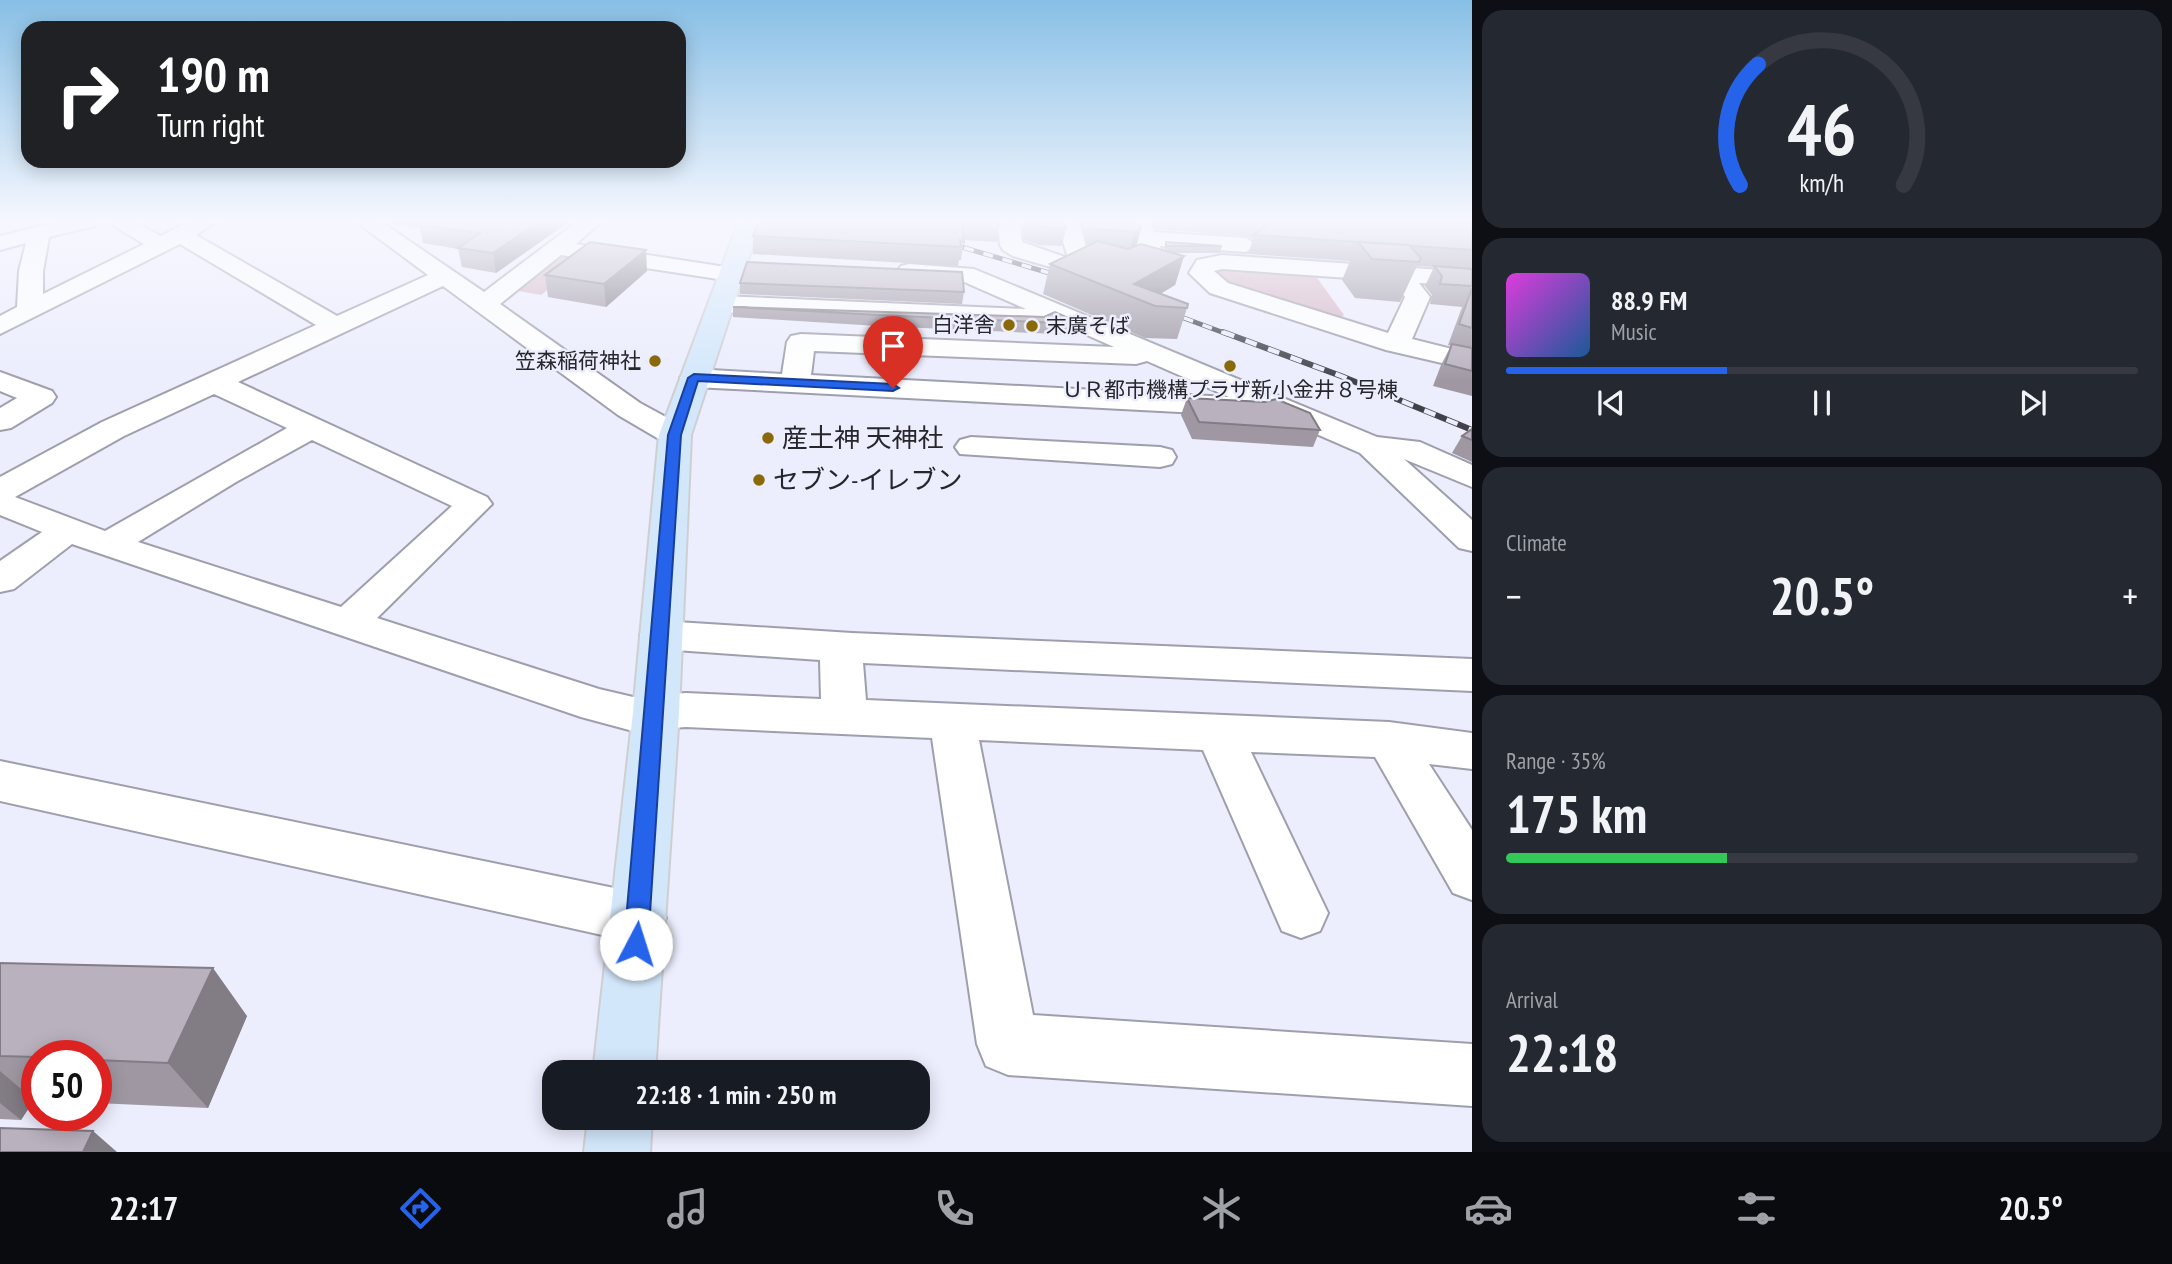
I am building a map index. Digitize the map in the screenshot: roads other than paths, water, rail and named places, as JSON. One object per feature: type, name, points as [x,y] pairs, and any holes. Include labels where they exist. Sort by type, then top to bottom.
[{"type":"main road","points":[[625,1060],[656,712],[675,435],[694,378],[736,276]]},
{"type":"main road","points":[[617,1152],[619,1130]]},
{"type":"street","points":[[21,275],[30,311]]},
{"type":"street","points":[[0,326],[100,275]]},
{"type":"street","points":[[238,275],[334,325]]},
{"type":"street","points":[[485,303],[522,275]]},
{"type":"street","points":[[728,275],[927,312],[1065,318]]},
{"type":"street","points":[[926,275],[927,312]]},
{"type":"street","points":[[968,275],[1065,318],[1288,408],[1371,446],[1472,540]]},
{"type":"street","points":[[1203,275],[1219,288],[1396,344],[1469,362]]},
{"type":"street","points":[[1396,344],[1418,297],[1400,275]]},
{"type":"street","points":[[1410,275],[1472,279]]},
{"type":"street","points":[[0,491],[113,429],[445,276],[629,409],[675,435]]},
{"type":"street","points":[[990,314],[985,291],[997,288]]},
{"type":"street","points":[[795,383],[801,342],[1124,357],[1156,355]]},
{"type":"street","points":[[694,378],[1288,408]]},
{"type":"street","points":[[0,381],[41,397],[0,421]]},
{"type":"street","points":[[215,383],[475,503],[349,622]]},
{"type":"street","points":[[992,393],[1006,449]]},
{"type":"street","points":[[971,447],[1150,456],[1116,399]]},
{"type":"street","points":[[108,545],[224,475],[313,427]]},
{"type":"street","points":[[1371,446],[1409,449],[1472,477]]},
{"type":"street","points":[[0,503],[108,545],[597,705],[633,714],[656,712],[844,717],[1388,740],[1472,751]]},
{"type":"street","points":[[0,580],[68,530]]},
{"type":"street","points":[[661,635],[841,648],[1472,675]]},
{"type":"street","points":[[841,648],[844,717]]},
{"type":"street","points":[[952,721],[1008,1044],[1472,1075]]},
{"type":"street","points":[[1219,733],[1301,913]]},
{"type":"street","points":[[1388,740],[1472,876]]},
{"type":"street","points":[[0,781],[638,918]]},
{"type":"railway","points":[[1055,275],[1066,278]]},
{"type":"railway","points":[[1165,311],[1227,334]]},
{"type":"railway","points":[[1223,332],[1341,376],[1472,430]]},
{"type":"place","name":"白洋舎","points":[[1009,325]]},
{"type":"place","name":"末廣そば","points":[[1032,326]]},
{"type":"place","name":"笠森稲荷神社","points":[[655,361]]},
{"type":"place","name":"ＵＲ都市機構プラザ新小金井８号棟","points":[[1230,366]]},
{"type":"place","name":"産土神 天神社","points":[[768,438]]},
{"type":"place","name":"セブン-イレブン","points":[[759,480]]}]
